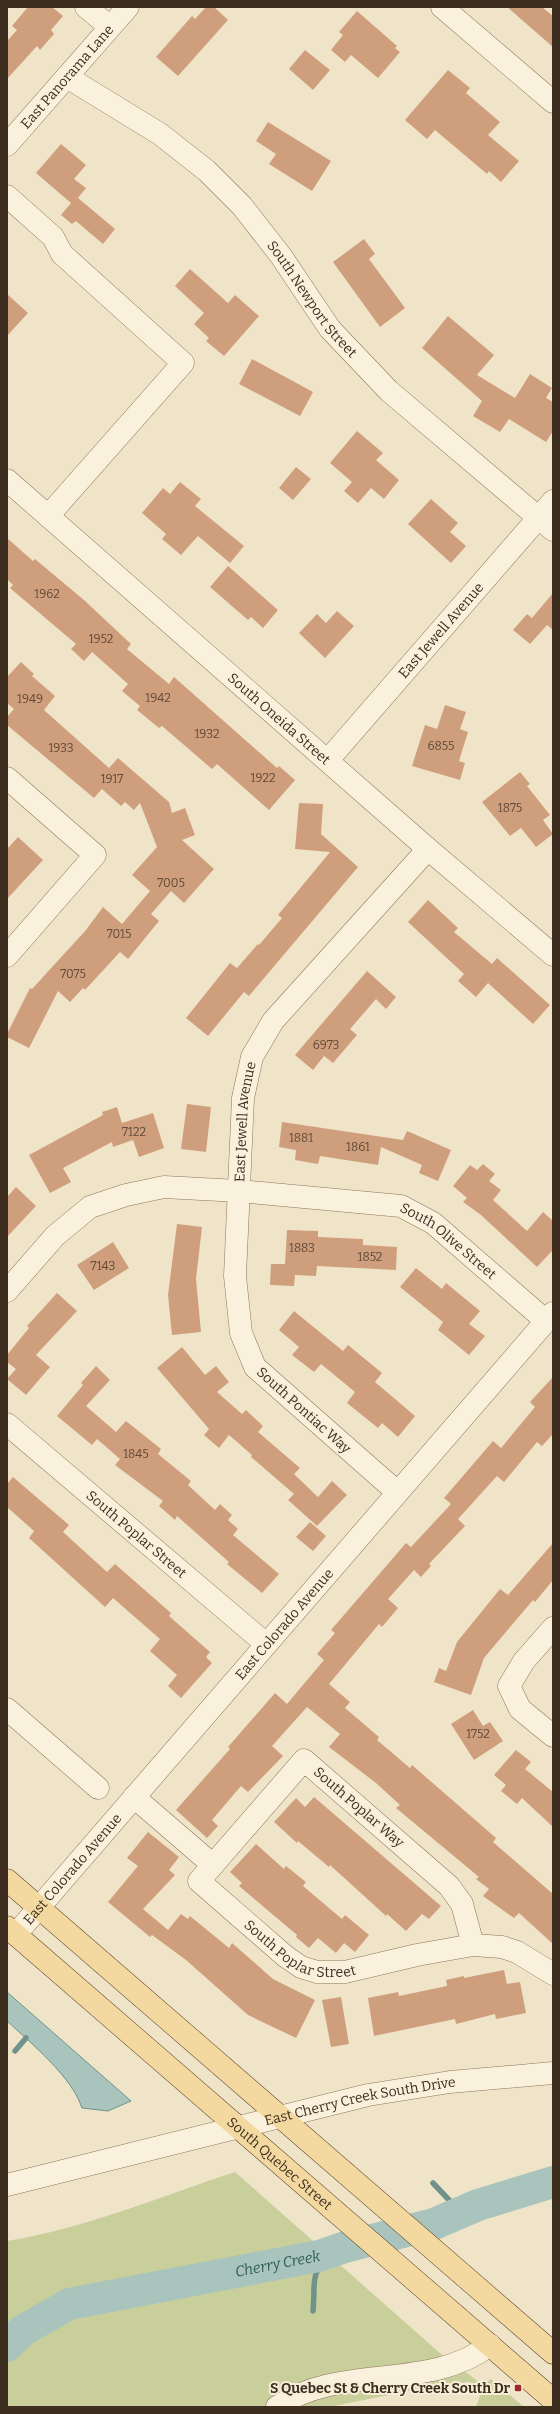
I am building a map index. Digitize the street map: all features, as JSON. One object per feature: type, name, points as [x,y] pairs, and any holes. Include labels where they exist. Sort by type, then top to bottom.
[{"type":"main road","points":[[7,1880],[553,2352]]},
{"type":"main road","name":"South Quebec Street","points":[[11,1930],[553,2400]]},
{"type":"street","points":[[86,7],[110,27]]},
{"type":"street","name":"East Panorama Lane","points":[[7,145],[128,7]]},
{"type":"street","points":[[442,7],[553,102]]},
{"type":"street","name":"South Newport Street","points":[[67,77],[160,134],[207,171],[242,206],[281,256],[330,330],[389,391],[546,524]]},
{"type":"street","points":[[7,196],[53,237],[62,254],[183,363],[48,516]]},
{"type":"street","name":"South Oneida Street","points":[[7,480],[428,849],[553,955]]},
{"type":"street","name":"East Jewell Avenue","points":[[328,760],[546,524],[553,501]]},
{"type":"street","points":[[7,778],[95,855],[7,956]]},
{"type":"street","name":"East Jewell Avenue","points":[[7,1291],[55,1236],[90,1207],[126,1195],[164,1187],[239,1190],[242,1098],[252,1057],[274,1021],[428,849]]},
{"type":"street","name":"South Olive Street","points":[[239,1190],[402,1206],[433,1223],[549,1317]]},
{"type":"street","name":"South Pontiac Way","points":[[239,1190],[235,1276],[241,1333],[255,1367],[397,1492]]},
{"type":"street","name":"East Colorado Avenue","points":[[11,1930],[39,1908],[125,1803],[266,1644],[549,1317]]},
{"type":"street","name":"South Poplar Street","points":[[7,1424],[266,1644]]},
{"type":"street","points":[[553,1628],[524,1661],[509,1686],[520,1709],[553,1736]]},
{"type":"street","points":[[7,1709],[98,1788],[99,1797],[109,1805],[125,1803],[213,1865]]},
{"type":"street","name":"South Poplar Way","points":[[199,1881],[304,1760],[452,1890],[464,1910],[473,1945]]},
{"type":"street","name":"South Poplar Street","points":[[199,1881],[278,1950],[308,1970],[322,1973],[339,1973],[417,1955],[473,1945]]},
{"type":"street","points":[[473,1945],[497,1946],[513,1950],[539,1963],[552,1979]]},
{"type":"street","name":"East Cherry Creek South Drive","points":[[7,2185],[368,2095],[488,2078],[553,2073]]},
{"type":"street","points":[[276,2407],[294,2396],[319,2388],[450,2366],[478,2355],[490,2345]]},
{"type":"green space","points":[[235,2172],[441,2354],[483,2385],[491,2379],[524,2407],[476,2407],[483,2386],[468,2382],[424,2388],[329,2407],[7,2407],[7,2241],[64,2229],[122,2211]]},
{"type":"water","points":[[7,1992],[131,2101],[108,2111],[82,2108],[77,2096],[60,2073],[39,2050],[7,2021]]},
{"type":"building","points":[[28,7],[52,7],[63,16],[51,30],[54,34],[40,50],[37,46],[7,79],[7,41],[17,30],[12,26]]},
{"type":"building","points":[[206,7],[214,7],[228,20],[178,76],[156,57],[192,16],[195,19]]},
{"type":"building","points":[[507,7],[542,7],[553,16],[553,47]]},
{"type":"building","points":[[357,11],[397,46],[395,48],[400,52],[378,78],[351,55],[345,62],[331,50],[343,35],[339,32]]},
{"type":"building","points":[[305,50],[330,70],[313,90],[289,69]]},
{"type":"building","points":[[448,70],[470,88],[466,93],[500,122],[488,135],[519,161],[501,182],[489,171],[487,174],[435,130],[427,139],[405,120]]},
{"type":"building","points":[[268,122],[331,161],[312,191],[269,164],[276,154],[256,141]]},
{"type":"building","points":[[61,144],[86,165],[74,179],[86,188],[78,198],[115,229],[103,244],[76,221],[72,224],[61,215],[71,203],[36,173]]},
{"type":"building","points":[[364,239],[375,254],[369,259],[405,308],[380,327],[333,262]]},
{"type":"building","points":[[190,269],[228,303],[235,295],[259,316],[224,356],[206,341],[209,338],[194,324],[204,313],[175,286]]},
{"type":"building","points":[[7,294],[28,313],[7,336]]},
{"type":"building","points":[[448,316],[494,355],[477,375],[515,398],[530,374],[552,388],[546,398],[553,402],[553,431],[546,442],[509,419],[500,432],[473,416],[482,401],[422,348]]},
{"type":"building","points":[[252,359],[313,392],[300,416],[239,384]]},
{"type":"building","points":[[357,431],[383,453],[376,460],[399,480],[384,499],[371,488],[358,503],[344,491],[352,482],[330,463]]},
{"type":"building","points":[[296,467],[311,479],[293,500],[279,488]]},
{"type":"building","points":[[180,482],[201,499],[195,506],[244,546],[230,563],[198,536],[181,555],[162,539],[166,534],[142,513],[163,488],[170,494]]},
{"type":"building","points":[[431,499],[458,523],[450,532],[466,546],[451,563],[408,524]]},
{"type":"building","points":[[7,538],[33,561],[35,559],[84,600],[131,644],[127,649],[169,684],[174,677],[277,768],[279,766],[295,780],[269,810],[217,764],[212,769],[162,726],[159,728],[137,710],[140,706],[122,691],[128,684],[92,652],[84,661],[71,649],[76,644],[10,588],[13,585],[7,579]]},
{"type":"building","points":[[228,566],[278,610],[263,628],[251,617],[248,620],[210,587]]},
{"type":"building","points":[[553,593],[553,630],[547,625],[530,644],[513,630],[527,614],[532,618]]},
{"type":"building","points":[[337,611],[354,626],[325,658],[299,633],[317,614],[326,623]]},
{"type":"building","points":[[21,662],[34,674],[32,676],[55,696],[44,710],[109,768],[118,758],[169,802],[172,813],[185,808],[195,835],[182,840],[214,869],[184,903],[171,891],[151,914],[159,921],[128,959],[120,952],[85,990],[83,988],[70,1002],[58,991],[29,1048],[7,1037],[7,1034],[30,988],[32,989],[86,930],[103,907],[122,924],[150,891],[132,875],[157,847],[140,803],[134,810],[125,802],[121,806],[102,789],[94,798],[7,725],[7,717],[14,709],[7,703],[7,677]]},
{"type":"building","points":[[445,705],[466,712],[460,729],[468,732],[459,761],[465,763],[460,780],[412,766],[425,725],[437,729]]},
{"type":"building","points":[[520,772],[530,784],[527,786],[550,815],[543,820],[553,834],[536,847],[521,828],[510,836],[482,802]]},
{"type":"building","points":[[299,803],[323,804],[321,834],[358,867],[249,996],[244,992],[208,1036],[186,1018],[230,963],[237,968],[258,944],[259,945],[282,918],[278,915],[330,852],[295,849]]},
{"type":"building","points":[[18,837],[43,860],[7,899],[7,849]]},
{"type":"building","points":[[428,900],[458,928],[454,932],[492,964],[497,958],[550,1005],[533,1024],[488,983],[476,997],[458,981],[464,974],[408,922]]},
{"type":"building","points":[[367,971],[396,997],[386,1009],[376,999],[350,1029],[357,1035],[333,1063],[324,1056],[313,1070],[295,1055]]},
{"type":"building","points":[[187,1104],[211,1107],[206,1152],[181,1149]]},
{"type":"building","points":[[117,1107],[122,1123],[153,1113],[164,1148],[139,1157],[133,1140],[113,1147],[112,1142],[63,1168],[71,1182],[50,1193],[29,1155],[103,1115],[102,1112]]},
{"type":"building","points":[[282,1122],[403,1140],[407,1131],[451,1150],[438,1181],[419,1173],[422,1165],[381,1147],[378,1165],[320,1156],[318,1164],[295,1160],[296,1150],[279,1147]]},
{"type":"building","points":[[483,1164],[495,1174],[489,1181],[501,1190],[493,1200],[527,1231],[543,1212],[553,1221],[553,1250],[537,1267],[481,1215],[463,1202],[467,1198],[453,1186],[470,1165],[477,1170]]},
{"type":"building","points":[[16,1187],[36,1206],[7,1237],[7,1197]]},
{"type":"building","points":[[177,1224],[202,1227],[196,1279],[201,1332],[172,1335],[168,1295]]},
{"type":"building","points":[[287,1230],[318,1231],[318,1237],[363,1239],[363,1245],[397,1247],[396,1270],[317,1266],[316,1276],[295,1275],[294,1286],[270,1285],[271,1264],[285,1264]]},
{"type":"building","points":[[113,1242],[129,1268],[94,1290],[77,1265]]},
{"type":"building","points":[[416,1268],[442,1289],[446,1283],[480,1311],[469,1324],[485,1336],[469,1355],[438,1330],[443,1322],[400,1287]]},
{"type":"building","points":[[57,1293],[77,1311],[36,1355],[50,1367],[26,1395],[7,1379],[16,1369],[7,1362],[7,1355],[29,1328],[27,1326]]},
{"type":"building","points":[[294,1311],[343,1351],[348,1345],[382,1373],[375,1382],[415,1416],[398,1437],[382,1423],[378,1428],[347,1403],[355,1392],[321,1364],[314,1372],[292,1355],[299,1347],[279,1330]]},
{"type":"building","points":[[182,1347],[205,1375],[216,1366],[229,1382],[217,1392],[242,1414],[246,1410],[263,1426],[258,1432],[300,1468],[294,1474],[318,1497],[332,1481],[347,1495],[317,1526],[288,1500],[294,1494],[251,1457],[252,1455],[229,1435],[219,1448],[204,1435],[209,1429],[157,1368]]},
{"type":"building","points":[[96,1366],[110,1380],[86,1406],[116,1432],[126,1421],[161,1449],[158,1454],[191,1481],[188,1485],[215,1510],[220,1504],[232,1515],[228,1520],[238,1529],[233,1535],[279,1574],[262,1593],[227,1564],[229,1562],[177,1516],[175,1520],[159,1506],[163,1501],[115,1465],[120,1459],[97,1439],[92,1445],[57,1416],[83,1385],[81,1383]]},
{"type":"building","points":[[553,1377],[553,1434],[542,1446],[537,1442],[504,1482],[497,1476],[458,1519],[465,1526],[429,1564],[431,1566],[421,1577],[414,1570],[388,1599],[398,1608],[382,1627],[379,1624],[329,1684],[350,1702],[345,1708],[379,1737],[377,1740],[410,1768],[412,1765],[496,1838],[493,1842],[553,1894],[553,1944],[519,1913],[514,1918],[483,1896],[489,1889],[476,1879],[479,1877],[396,1808],[400,1805],[376,1783],[329,1747],[340,1734],[307,1707],[272,1746],[283,1756],[248,1792],[241,1786],[212,1820],[218,1826],[207,1838],[176,1810],[230,1749],[228,1747],[275,1693],[287,1704],[324,1660],[317,1654],[335,1633],[331,1630],[406,1543],[411,1547],[451,1504],[444,1498],[493,1441],[501,1448],[535,1407],[530,1402]]},
{"type":"building","points":[[13,1477],[69,1525],[63,1532],[107,1572],[115,1564],[171,1613],[169,1616],[210,1652],[206,1657],[212,1663],[181,1698],[168,1686],[177,1675],[150,1651],[160,1639],[113,1598],[105,1607],[29,1538],[34,1531],[7,1507],[7,1484]]},
{"type":"building","points":[[310,1522],[326,1536],[313,1551],[296,1537]]},
{"type":"building","points":[[553,1543],[553,1580],[535,1602],[533,1600],[484,1658],[471,1695],[434,1682],[439,1668],[446,1671],[457,1642],[500,1589],[508,1595]]},
{"type":"building","points":[[473,1710],[483,1726],[490,1722],[503,1741],[474,1760],[451,1724]]},
{"type":"building","points":[[516,1750],[531,1762],[525,1769],[553,1792],[553,1827],[522,1798],[517,1804],[501,1791],[506,1785],[494,1775]]},
{"type":"building","points":[[314,1797],[441,1906],[429,1919],[422,1914],[406,1931],[387,1914],[386,1916],[330,1865],[329,1867],[298,1841],[297,1843],[274,1822],[296,1798],[305,1807]]},
{"type":"building","points":[[148,1832],[179,1857],[169,1870],[175,1875],[143,1909],[168,1930],[181,1914],[188,1919],[190,1916],[229,1948],[232,1943],[273,1979],[315,2000],[296,2038],[248,2015],[186,1960],[152,1935],[150,1937],[108,1902],[138,1866],[127,1858]]},
{"type":"building","points":[[256,1844],[284,1869],[286,1866],[306,1882],[303,1886],[342,1919],[345,1915],[369,1935],[355,1952],[344,1943],[336,1953],[318,1938],[309,1948],[296,1937],[297,1935],[239,1886],[242,1883],[230,1872]]},
{"type":"building","points":[[504,1970],[507,1984],[520,1982],[526,2013],[496,2019],[495,2014],[456,2024],[455,2019],[374,2036],[368,1998],[398,1992],[399,1996],[447,1986],[446,1980]]},
{"type":"building","points":[[341,1997],[349,2044],[331,2047],[322,2000]]},
{"type":"waterway","points":[[15,2051],[26,2038]]},
{"type":"waterway","name":"Cherry Creek","points":[[7,2346],[22,2331],[69,2304],[319,2256],[345,2247],[434,2224],[478,2205],[553,2182]]},
{"type":"waterway","points":[[433,2183],[450,2201],[464,2211]]},
{"type":"waterway","points":[[313,2311],[316,2273],[325,2259],[333,2251]]},
{"type":"place","name":"S Quebec St & Cherry Creek South Dr","points":[[518,2388]]}]
